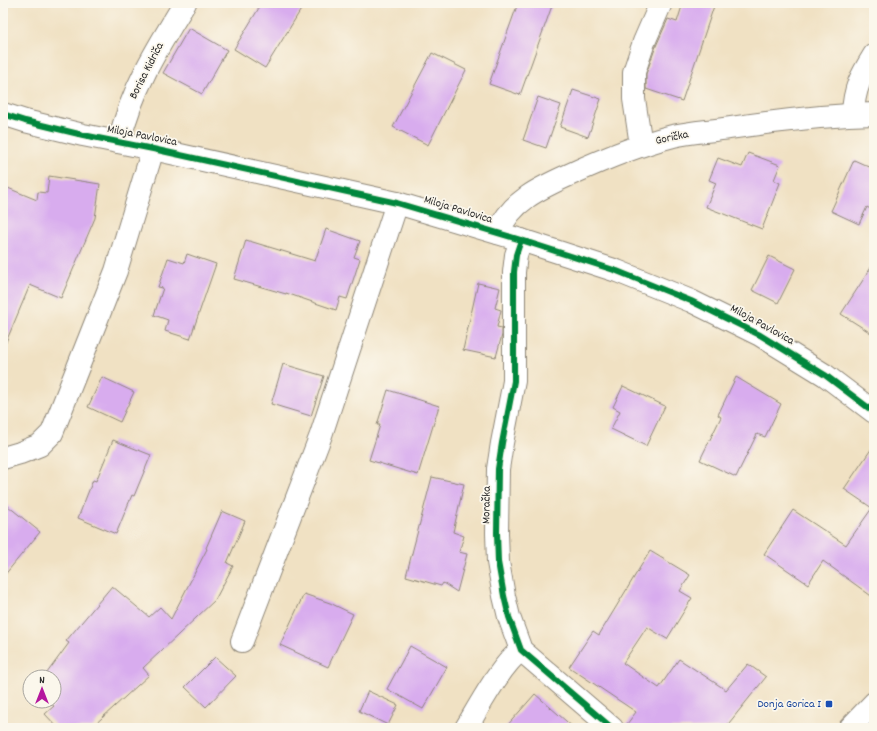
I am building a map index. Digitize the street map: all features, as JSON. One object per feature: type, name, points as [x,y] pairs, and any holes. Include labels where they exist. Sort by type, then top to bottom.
[{"type":"street","name":"Borisa Kidriča","points":[[119,142],[129,107],[145,71],[185,3]]},
{"type":"street","points":[[641,145],[634,99],[634,72],[644,42],[661,3]]},
{"type":"street","points":[[864,114],[856,89],[874,55]]},
{"type":"street","name":"Miloja Pavlovica","points":[[3,114],[25,121],[397,203],[521,240],[617,271],[691,301],[727,318],[791,353],[825,375],[874,412]]},
{"type":"street","name":"Gorička","points":[[498,233],[506,217],[528,196],[546,185],[612,155],[641,145],[674,136],[749,125],[864,114]]},
{"type":"street","points":[[3,458],[40,445],[52,433],[116,271],[153,149]]},
{"type":"street","points":[[242,641],[321,435],[397,203]]},
{"type":"street","name":"Moračka","points":[[521,240],[516,255],[514,272],[514,381],[498,469],[497,533],[498,562],[504,596],[521,650]]},
{"type":"street","points":[[466,728],[503,669],[521,650],[612,728]]},
{"type":"street","points":[[850,728],[874,703]]},
{"type":"building","points":[[262,3],[305,3],[265,68],[234,49]]},
{"type":"building","points":[[518,3],[553,3],[520,95],[489,84]]},
{"type":"building","points":[[683,3],[715,3],[682,101],[646,89],[646,74],[668,19],[677,22]]},
{"type":"building","points":[[189,28],[227,50],[202,94],[163,73]]},
{"type":"building","points":[[432,53],[466,70],[428,145],[393,127]]},
{"type":"building","points":[[573,90],[601,99],[588,137],[560,127]]},
{"type":"building","points":[[538,97],[561,105],[546,148],[523,140]]},
{"type":"building","points":[[748,153],[780,165],[774,180],[780,183],[762,229],[706,207],[716,183],[709,180],[718,158],[742,167]]},
{"type":"building","points":[[854,160],[874,169],[874,211],[867,207],[859,224],[831,211]]},
{"type":"building","points":[[49,176],[100,184],[95,218],[61,298],[30,285],[3,349],[3,186],[37,200],[38,192],[47,193]]},
{"type":"building","points":[[326,229],[360,241],[354,257],[360,259],[347,299],[340,297],[336,310],[286,293],[234,279],[246,240],[315,261]]},
{"type":"building","points":[[187,254],[216,264],[190,339],[165,331],[168,320],[154,315],[163,288],[158,287],[168,258],[184,263]]},
{"type":"building","points":[[769,256],[795,269],[778,303],[752,290]]},
{"type":"building","points":[[874,263],[874,335],[841,314]]},
{"type":"building","points":[[478,283],[500,288],[495,308],[501,310],[497,327],[502,328],[502,335],[496,357],[463,350]]},
{"type":"building","points":[[283,364],[324,376],[311,416],[271,404]]},
{"type":"building","points":[[102,377],[134,392],[120,422],[88,407]]},
{"type":"building","points":[[736,377],[781,404],[765,437],[757,434],[736,477],[700,460],[721,417],[718,415]]},
{"type":"building","points":[[623,386],[665,406],[646,446],[611,429],[620,411],[613,407]]},
{"type":"building","points":[[388,390],[439,406],[418,475],[369,460],[380,425],[377,425]]},
{"type":"building","points":[[113,440],[151,455],[116,534],[78,518],[93,480],[96,481]]},
{"type":"building","points":[[874,445],[874,598],[823,561],[808,584],[764,554],[793,510],[846,545],[872,508],[844,489]]},
{"type":"building","points":[[432,477],[464,484],[453,532],[464,536],[459,552],[467,554],[457,592],[443,583],[441,586],[406,576]]},
{"type":"building","points":[[3,502],[40,532],[3,577]]},
{"type":"building","points":[[222,511],[245,521],[227,563],[233,566],[215,600],[143,668],[149,675],[91,728],[58,728],[45,714],[51,709],[62,709],[62,669],[50,669],[69,643],[66,641],[112,586],[149,617],[160,607],[171,619],[207,549],[206,548]]},
{"type":"building","points":[[650,551],[690,575],[680,591],[692,598],[667,639],[647,627],[623,663],[659,688],[679,659],[726,690],[748,664],[766,677],[725,728],[624,728],[636,712],[569,667],[593,631],[599,635]]},
{"type":"building","points":[[304,594],[330,603],[353,614],[328,667],[280,645]]},
{"type":"building","points":[[410,646],[447,667],[423,709],[387,689]]},
{"type":"building","points":[[215,657],[236,676],[206,707],[185,687]]},
{"type":"building","points":[[368,691],[398,705],[388,725],[359,711]]},
{"type":"building","points":[[535,694],[574,728],[505,728]]},
{"type":"cycle path","points":[[3,114],[83,135],[397,203],[521,240],[617,271],[691,301],[760,335],[825,375],[874,412]]},
{"type":"cycle path","points":[[521,240],[516,255],[514,272],[514,381],[498,469],[498,562],[504,596],[509,617],[521,650],[612,728]]},
{"type":"place","name":"Donja Gorica I","points":[[829,704]]}]
